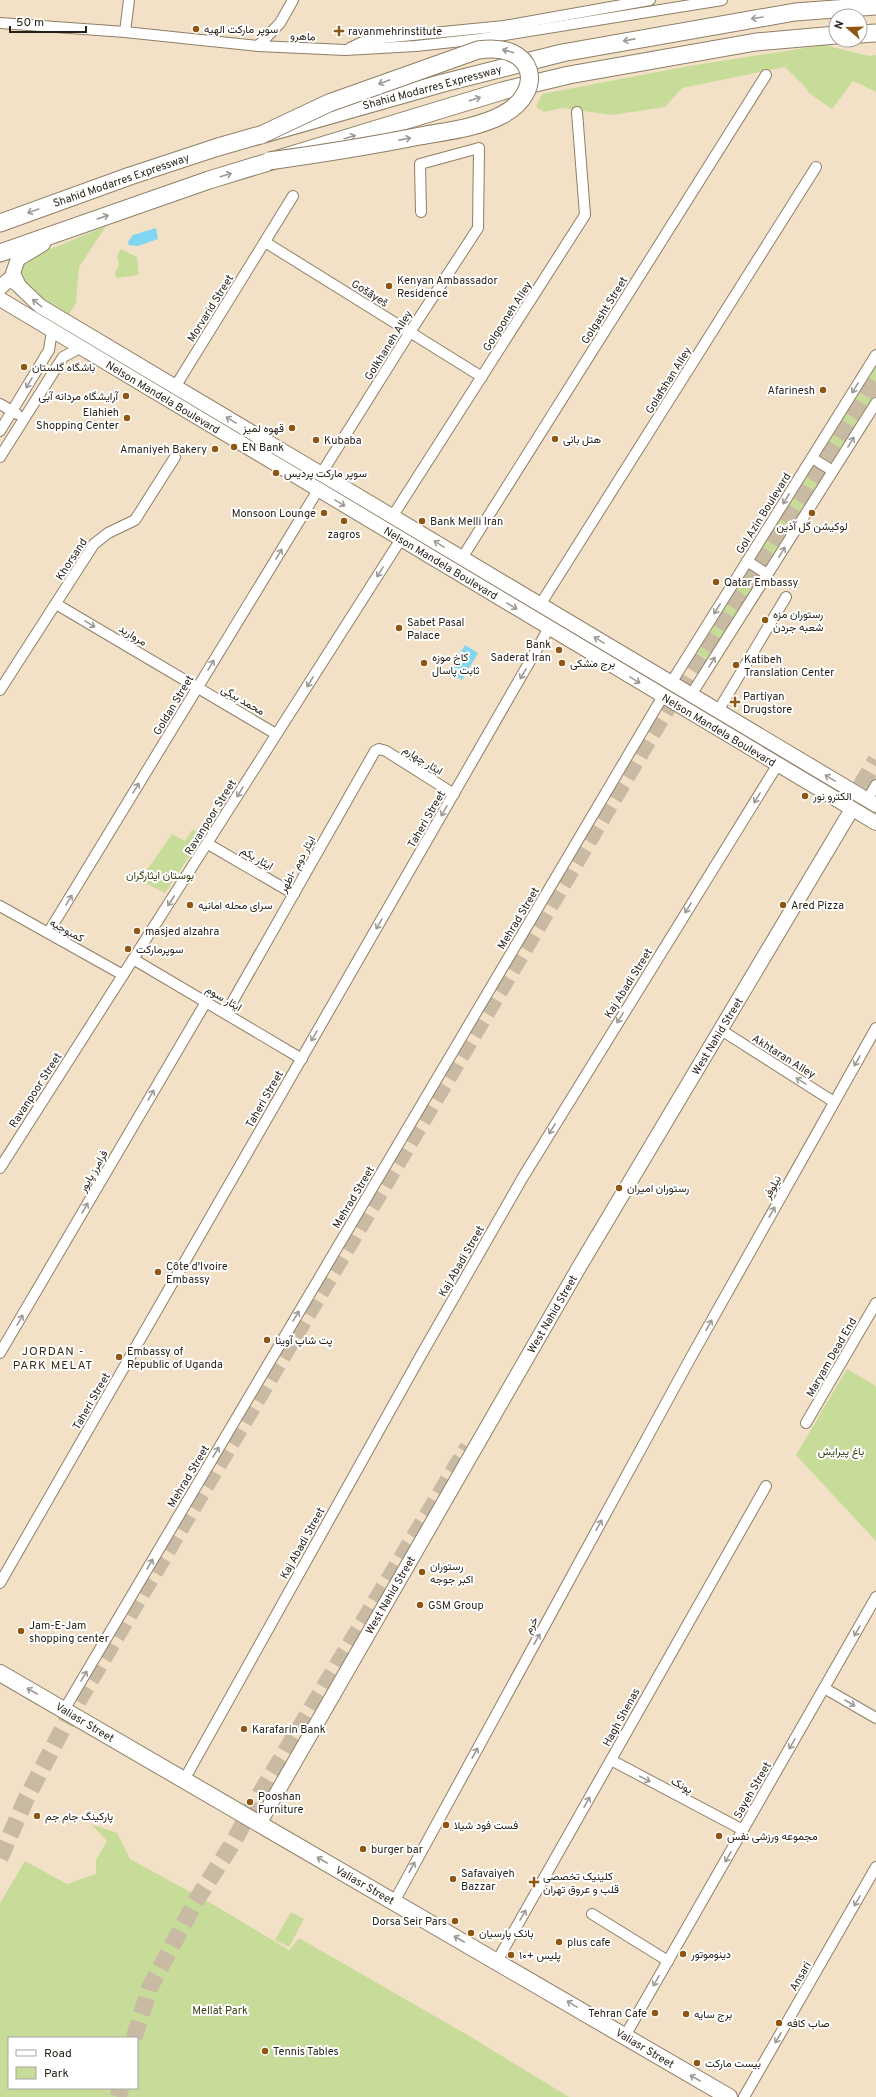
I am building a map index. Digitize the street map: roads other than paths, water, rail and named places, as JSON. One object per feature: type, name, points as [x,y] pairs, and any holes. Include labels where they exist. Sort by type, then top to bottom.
[{"type":"highway","points":[[795,12],[825,0]]},
{"type":"highway","name":"Shahid Modarres Expressway","points":[[0,223],[130,176],[261,135],[443,84],[562,53],[795,12],[876,6]]},
{"type":"highway","name":"Shahid Modarres Expressway","points":[[0,253],[209,180],[502,91],[569,75],[756,42],[828,36]]},
{"type":"highway","points":[[261,135],[329,103],[478,50],[493,48],[515,53],[523,60],[528,69],[529,78],[523,96],[503,115],[487,122],[337,152],[269,161]]},
{"type":"main road","points":[[17,283],[13,273],[14,266],[23,255],[79,226]]},
{"type":"main road","points":[[0,288],[8,280],[17,283]]},
{"type":"main road","name":"Nelson Mandela Boulevard","points":[[17,283],[25,293],[40,306],[872,802]]},
{"type":"main road","name":"Nelson Mandela Boulevard","points":[[2,300],[876,823]]},
{"type":"main road","points":[[454,571],[462,558]]},
{"type":"main road","name":"West Nahid Street","points":[[259,1824],[578,1269],[852,809]]},
{"type":"main road","name":"Valiasr Street","points":[[0,1673],[394,1902],[497,1960],[729,2097]]},
{"type":"street","points":[[125,32],[129,0]]},
{"type":"street","points":[[258,46],[280,23],[293,0]]},
{"type":"street","points":[[345,50],[367,40],[504,26],[650,0]]},
{"type":"street","name":"ماهرو","points":[[0,23],[125,32],[258,46],[345,50],[416,46],[480,38],[722,0]]},
{"type":"street","name":"Golgasht Street","points":[[462,558],[766,75]]},
{"type":"street","name":"Golgooneh Alley","points":[[392,517],[586,215],[577,112]]},
{"type":"street","name":"Golkhaneh Alley","points":[[321,474],[410,332],[478,228],[479,148],[420,164],[421,212]]},
{"type":"street","name":"Golafshan Alley","points":[[540,605],[816,167]]},
{"type":"street","name":"Morvarid Street","points":[[175,387],[293,196]]},
{"type":"street","name":"Gošāyeš","points":[[265,242],[482,377]]},
{"type":"street","points":[[0,431],[49,350],[52,331]]},
{"type":"street","points":[[0,457],[63,357],[80,348]]},
{"type":"street","name":"Gol Azin Boulevard","points":[[671,683],[876,356]]},
{"type":"street","points":[[691,695],[876,403]]},
{"type":"street","points":[[0,404],[24,419]]},
{"type":"street","name":"Khorsand","points":[[0,690],[98,540],[108,533],[135,520],[175,457]]},
{"type":"street","points":[[812,458],[833,471]]},
{"type":"street","name":"Goldan Street","points":[[48,933],[318,490]]},
{"type":"street","name":"Ravanpoor Street","points":[[0,1168],[208,844],[400,539]]},
{"type":"street","points":[[747,561],[767,574]]},
{"type":"street","points":[[718,711],[786,597]]},
{"type":"street","name":"مروارید","points":[[56,604],[198,687]]},
{"type":"street","name":"Taheri Street","points":[[0,1583],[550,628]]},
{"type":"street","name":"محمد بيگی","points":[[198,687],[276,734]]},
{"type":"street","name":"Mehrad Street","points":[[64,1710],[663,696]]},
{"type":"street","name":"ایثار چهارم","points":[[379,749],[386,751],[454,794]]},
{"type":"street","name":"ایثار دوم -اطهر","points":[[226,1013],[372,755],[379,749]]},
{"type":"street","name":"Kaj Abadi Street","points":[[184,1780],[416,1364],[523,1177],[778,764]]},
{"type":"street","points":[[872,802],[876,785]]},
{"type":"street","name":"ایثار یکم","points":[[208,844],[294,894]]},
{"type":"street","name":"کمبوجیه","points":[[0,906],[123,975]]},
{"type":"street","name":"ایثار سوم","points":[[133,959],[302,1058]]},
{"type":"street","name":"فرامرز پایور","points":[[0,1354],[206,1002]]},
{"type":"street","name":"نیلوفر","points":[[690,1359],[876,1028]]},
{"type":"street","name":"Akhtaran Alley","points":[[721,1030],[834,1102]]},
{"type":"street","name":"Maryam Dead End","points":[[806,1423],[876,1303]]},
{"type":"street","name":"خرم","points":[[394,1902],[690,1359]]},
{"type":"street","name":"Hagh Shenas","points":[[497,1960],[766,1486]]},
{"type":"street","name":"Sayeh Street","points":[[625,2036],[876,1597]]},
{"type":"street","points":[[824,1688],[876,1718]]},
{"type":"street","name":"پونک","points":[[611,1760],[743,1830]]},
{"type":"street","name":"Ansari","points":[[744,2097],[876,1867]]},
{"type":"street","points":[[592,1914],[668,1961]]},
{"type":"water","points":[[156,228],[158,239],[138,246],[129,245],[128,242],[133,235]]},
{"type":"water","points":[[465,645],[478,653],[462,680],[449,672]]},
{"type":"tunnel","points":[[0,1858],[26,1799],[71,1713],[667,709],[876,380]]},
{"type":"tunnel","points":[[848,808],[876,760]]},
{"type":"tunnel","points":[[134,2037],[150,1987],[197,1899],[231,1846],[257,1799],[468,1447]]},
{"type":"tunnel","points":[[118,2097],[121,2089]]},
{"type":"place","name":"سوپر ماركت الهيه","points":[[196,29]]},
{"type":"place","name":"ravanmehrinstitute","points":[[339,31]]},
{"type":"place","name":"Kenyan Ambassador Residence","points":[[389,286]]},
{"type":"place","name":"باشگاه گلستان","points":[[24,367]]},
{"type":"place","name":"Afarinesh","points":[[823,390]]},
{"type":"place","name":"آرایشگاه مردانه آبی","points":[[126,396]]},
{"type":"place","name":"Elahieh Shopping Center","points":[[127,418]]},
{"type":"place","name":"قهوه لمیز","points":[[292,428]]},
{"type":"place","name":"هتل بانی","points":[[555,439]]},
{"type":"place","name":"Kubaba","points":[[316,440]]},
{"type":"place","name":"EN Bank","points":[[234,447]]},
{"type":"place","name":"Amaniyeh Bakery","points":[[215,449]]},
{"type":"place","name":"سوپر مارکت پردیس","points":[[276,473]]},
{"type":"place","name":"Monsoon Lounge","points":[[324,513]]},
{"type":"place","name":"لوکیشن گل آذین","points":[[812,513]]},
{"type":"place","name":"zagros","points":[[344,521]]},
{"type":"place","name":"Bank Melli Iran","points":[[422,521]]},
{"type":"place","name":"Qatar Embassy","points":[[716,582]]},
{"type":"place","name":"رستوران مزه شعبه جردن","points":[[765,620]]},
{"type":"place","name":"Sabet Pasal Palace","points":[[399,628]]},
{"type":"place","name":"Bank Saderat Iran","points":[[559,650]]},
{"type":"place","name":"کاخ موزه ثابت پاسال","points":[[424,663]]},
{"type":"place","name":"برج مشکی","points":[[562,663]]},
{"type":"place","name":"Katibeh Translation Center","points":[[736,665]]},
{"type":"place","name":"Partiyan Drugstore","points":[[735,702]]},
{"type":"place","name":"الكترو نور","points":[[805,796]]},
{"type":"place","name":"سرای محله امانیه","points":[[190,905]]},
{"type":"place","name":"Ared Pizza","points":[[783,905]]},
{"type":"place","name":"masjed alzahra","points":[[137,931]]},
{"type":"place","name":"سوپرمارکت","points":[[128,949]]},
{"type":"place","name":"رستوران امیران","points":[[619,1188]]},
{"type":"place","name":"Côte d'Ivoire Embassy","points":[[158,1272]]},
{"type":"place","name":"پت شاپ آوینا","points":[[267,1340]]},
{"type":"place","name":"Embassy of Republic of Uganda","points":[[119,1357]]},
{"type":"place","name":"رستوران اکبر جوجه","points":[[422,1572]]},
{"type":"place","name":"GSM Group","points":[[420,1605]]},
{"type":"place","name":"Jam-E-Jam shopping center","points":[[21,1631]]},
{"type":"place","name":"Karafarin Bank","points":[[244,1729]]},
{"type":"place","name":"Pooshan Furniture","points":[[250,1802]]},
{"type":"place","name":"پارکینگ جام جم","points":[[37,1816]]},
{"type":"place","name":"فست فود شیلا","points":[[446,1825]]},
{"type":"place","name":"مجموعه ورزشی نفس","points":[[719,1836]]},
{"type":"place","name":"burger bar","points":[[363,1849]]},
{"type":"place","name":"Safavaiyeh Bazzar","points":[[453,1879]]},
{"type":"place","name":"کلینیک تخصصی قلب و عروق تهران","points":[[534,1882]]},
{"type":"place","name":"Dorsa Seir Pars","points":[[455,1921]]},
{"type":"place","name":"بانک پارسیان","points":[[471,1933]]},
{"type":"place","name":"plus cafe","points":[[559,1942]]},
{"type":"place","name":"دینوموتور","points":[[683,1954]]},
{"type":"place","name":"پلیس +۱۰","points":[[511,1955]]},
{"type":"place","name":"Tehran Cafe","points":[[655,2013]]},
{"type":"place","name":"برج سایه","points":[[686,2014]]},
{"type":"place","name":"صاب کافه","points":[[779,2023]]},
{"type":"place","name":"Tennis Tables","points":[[265,2051]]},
{"type":"place","name":"بیست مارکت","points":[[697,2063]]},
{"type":"district","name":"JORDAN - PARK MELAT","points":[[53,1358]]},
{"type":"park label","name":"بوستان ایثارگران","points":[[160,875]]},
{"type":"park label","name":"باغ پیرایش","points":[[841,1451]]},
{"type":"park label","name":"Mellat Park","points":[[220,2010]]}]
